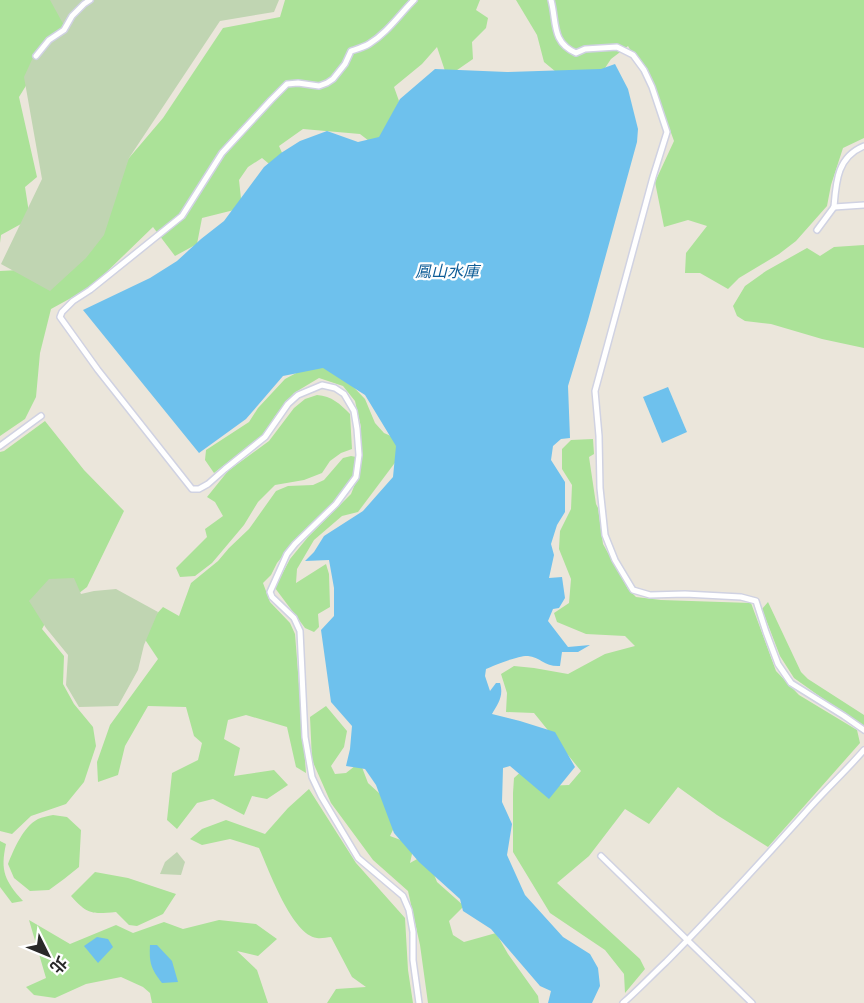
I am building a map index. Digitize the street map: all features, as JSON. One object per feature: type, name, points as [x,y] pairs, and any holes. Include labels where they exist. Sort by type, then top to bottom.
[{"type":"street","points":[[36,56],[50,40],[64,30],[72,16],[90,0]]},
{"type":"street","points":[[414,0],[395,22],[368,45],[351,51],[345,64],[327,83],[319,86],[287,84],[222,153],[182,216],[73,301],[60,317],[98,370],[192,489],[199,489],[208,484],[265,437],[288,404],[307,390],[322,385],[334,388],[344,394],[354,411],[359,455],[356,477],[336,504],[287,554],[270,592],[272,597],[294,618],[300,631],[305,737],[312,777],[358,858],[403,896],[411,921],[419,1003]]},
{"type":"street","points":[[551,0],[554,27],[560,36],[561,43],[567,49],[576,52],[585,49],[617,47],[633,55],[644,70],[652,87],[667,132],[595,391],[605,535],[615,560],[633,590],[650,595],[741,597],[756,601],[778,664],[791,682],[864,730]]},
{"type":"street","points":[[817,230],[834,207],[837,177],[844,163],[851,154],[864,146]]},
{"type":"street","points":[[834,207],[864,204]]},
{"type":"street","points":[[0,446],[42,416]]},
{"type":"street","points":[[622,1003],[688,941],[735,892],[864,750]]},
{"type":"street","points":[[601,856],[752,1003]]},
{"type":"green space","points":[[0,0],[60,0],[70,37],[45,55],[19,97],[37,177],[25,187],[30,219],[1,235],[0,243]]},
{"type":"green space","points":[[50,0],[279,0],[274,12],[220,21],[129,158],[104,235],[86,258],[50,291],[1,264],[42,179],[24,77],[35,53],[66,29]]},
{"type":"green space","points":[[285,0],[480,0],[476,10],[488,18],[486,28],[472,42],[473,59],[447,77],[437,47],[422,64],[394,87],[399,101],[384,135],[373,144],[360,134],[303,129],[279,146],[283,155],[280,173],[262,158],[248,167],[239,180],[242,208],[202,218],[197,244],[175,256],[153,227],[91,287],[51,309],[40,353],[36,397],[25,419],[0,436],[0,271],[56,268],[129,158],[163,118],[223,28],[280,17]]},
{"type":"green space","points":[[516,0],[864,0],[864,138],[843,148],[827,206],[796,241],[779,254],[739,278],[728,289],[700,273],[685,273],[686,253],[707,226],[688,220],[664,227],[655,182],[674,141],[660,102],[628,46],[611,59],[599,77],[579,91],[544,62],[537,35]]},
{"type":"green space","points":[[864,245],[864,348],[771,324],[745,321],[737,316],[733,306],[745,286],[766,271],[807,248],[820,256],[834,247]]},
{"type":"green space","points":[[313,364],[341,374],[365,399],[375,423],[384,433],[400,440],[400,456],[358,512],[342,516],[314,540],[297,569],[296,583],[326,564],[329,574],[330,607],[318,614],[319,627],[314,632],[305,628],[275,588],[290,559],[308,537],[351,494],[360,471],[361,427],[355,401],[343,386],[319,378],[294,393],[264,434],[214,473],[205,460],[206,450],[249,422],[258,408],[285,379]]},
{"type":"green space","points":[[317,395],[331,399],[350,414],[352,449],[330,461],[322,473],[304,480],[275,485],[258,502],[244,525],[212,563],[195,576],[180,577],[176,568],[207,537],[205,529],[223,516],[215,502],[207,497],[228,471],[269,441],[294,408],[305,399]]},
{"type":"green space","points":[[45,421],[84,470],[124,511],[87,587],[49,616],[42,629],[64,656],[63,684],[74,704],[93,727],[96,746],[84,782],[66,804],[31,816],[12,834],[0,831],[0,452]]},
{"type":"green space","points":[[593,439],[594,454],[589,457],[603,544],[628,589],[636,597],[661,600],[751,603],[776,671],[799,695],[857,730],[860,743],[768,847],[678,787],[649,824],[625,809],[589,856],[557,883],[640,959],[645,969],[625,993],[624,974],[605,950],[550,913],[513,852],[514,778],[525,768],[544,786],[569,785],[581,771],[534,713],[506,712],[507,693],[501,674],[514,666],[568,674],[605,654],[635,646],[625,636],[586,634],[557,622],[554,613],[569,603],[571,579],[559,549],[560,531],[571,509],[572,485],[562,469],[562,449],[571,440]]},
{"type":"green space","points":[[356,457],[353,476],[338,497],[290,547],[263,583],[270,602],[290,623],[295,634],[306,773],[296,767],[287,727],[246,715],[228,720],[224,739],[240,748],[234,776],[274,770],[288,785],[267,799],[252,796],[244,815],[213,799],[197,803],[177,829],[167,820],[172,773],[198,760],[202,743],[194,736],[186,707],[148,706],[125,746],[118,775],[98,782],[97,762],[110,725],[158,659],[140,632],[163,607],[179,616],[191,583],[218,561],[249,529],[276,491],[288,486],[313,485],[324,480],[343,458]]},
{"type":"green space","points":[[74,578],[81,594],[116,589],[158,612],[144,645],[138,670],[118,706],[79,707],[66,685],[68,655],[46,628],[29,601],[49,579]]},
{"type":"green space","points":[[768,602],[801,672],[808,679],[864,715],[864,728],[794,678],[780,656],[762,609]]},
{"type":"green space","points":[[326,706],[347,731],[344,747],[331,766],[335,774],[346,773],[360,762],[368,783],[401,813],[390,836],[414,845],[410,863],[426,854],[437,882],[464,906],[449,921],[453,935],[464,942],[496,933],[538,996],[539,1003],[428,1003],[420,945],[408,891],[373,860],[331,803],[312,760],[310,717]]},
{"type":"green space","points":[[309,789],[356,863],[405,918],[408,970],[413,1003],[327,1003],[336,989],[366,987],[352,977],[331,937],[317,938],[299,926],[282,900],[259,848],[230,839],[202,845],[190,839],[202,829],[226,820],[265,834]]},
{"type":"green space","points":[[53,815],[67,817],[81,830],[79,867],[49,890],[30,891],[14,878],[8,864],[28,827],[38,819]]},
{"type":"green space","points":[[0,841],[6,844],[4,869],[8,881],[23,901],[12,903],[0,887]]},
{"type":"green space","points":[[177,852],[185,862],[181,875],[160,874],[165,862]]},
{"type":"green space","points":[[95,872],[128,878],[176,894],[163,914],[137,926],[129,925],[116,912],[101,913],[86,910],[71,896]]},
{"type":"green space","points":[[29,920],[70,944],[116,925],[133,933],[164,922],[183,929],[219,920],[256,924],[277,939],[258,956],[237,951],[257,970],[268,1003],[152,1003],[150,993],[143,987],[121,977],[86,984],[55,998],[34,995],[26,987],[46,978]]},
{"type":"water","name":"鳳山水庫","points":[[615,64],[628,89],[638,129],[637,142],[568,386],[570,438],[561,439],[553,446],[551,460],[565,482],[565,512],[557,525],[551,544],[554,555],[549,578],[562,577],[565,598],[559,608],[553,609],[548,621],[568,647],[590,645],[578,652],[562,652],[560,666],[524,656],[486,669],[485,676],[490,691],[496,683],[500,683],[501,688],[500,700],[492,714],[555,732],[575,767],[549,799],[510,766],[503,768],[502,802],[512,824],[507,855],[525,895],[563,937],[590,954],[598,968],[600,986],[592,1003],[548,1003],[551,991],[540,986],[491,929],[463,911],[460,899],[419,862],[394,833],[376,785],[365,769],[346,766],[352,726],[331,702],[321,630],[334,616],[334,588],[329,560],[305,561],[324,536],[363,511],[393,477],[396,446],[365,395],[323,368],[283,376],[246,419],[199,453],[83,310],[150,278],[177,261],[224,221],[264,167],[300,141],[327,131],[358,142],[379,137],[400,99],[435,69],[507,72],[601,69]]},
{"type":"water","points":[[668,387],[687,432],[662,443],[643,397]]},
{"type":"water","points":[[97,937],[108,939],[113,947],[98,963],[84,946]]},
{"type":"water","points":[[150,945],[157,945],[172,961],[178,982],[162,983],[155,974],[150,957]]},
{"type":"waterway","points":[[15,432],[26,424]]}]
